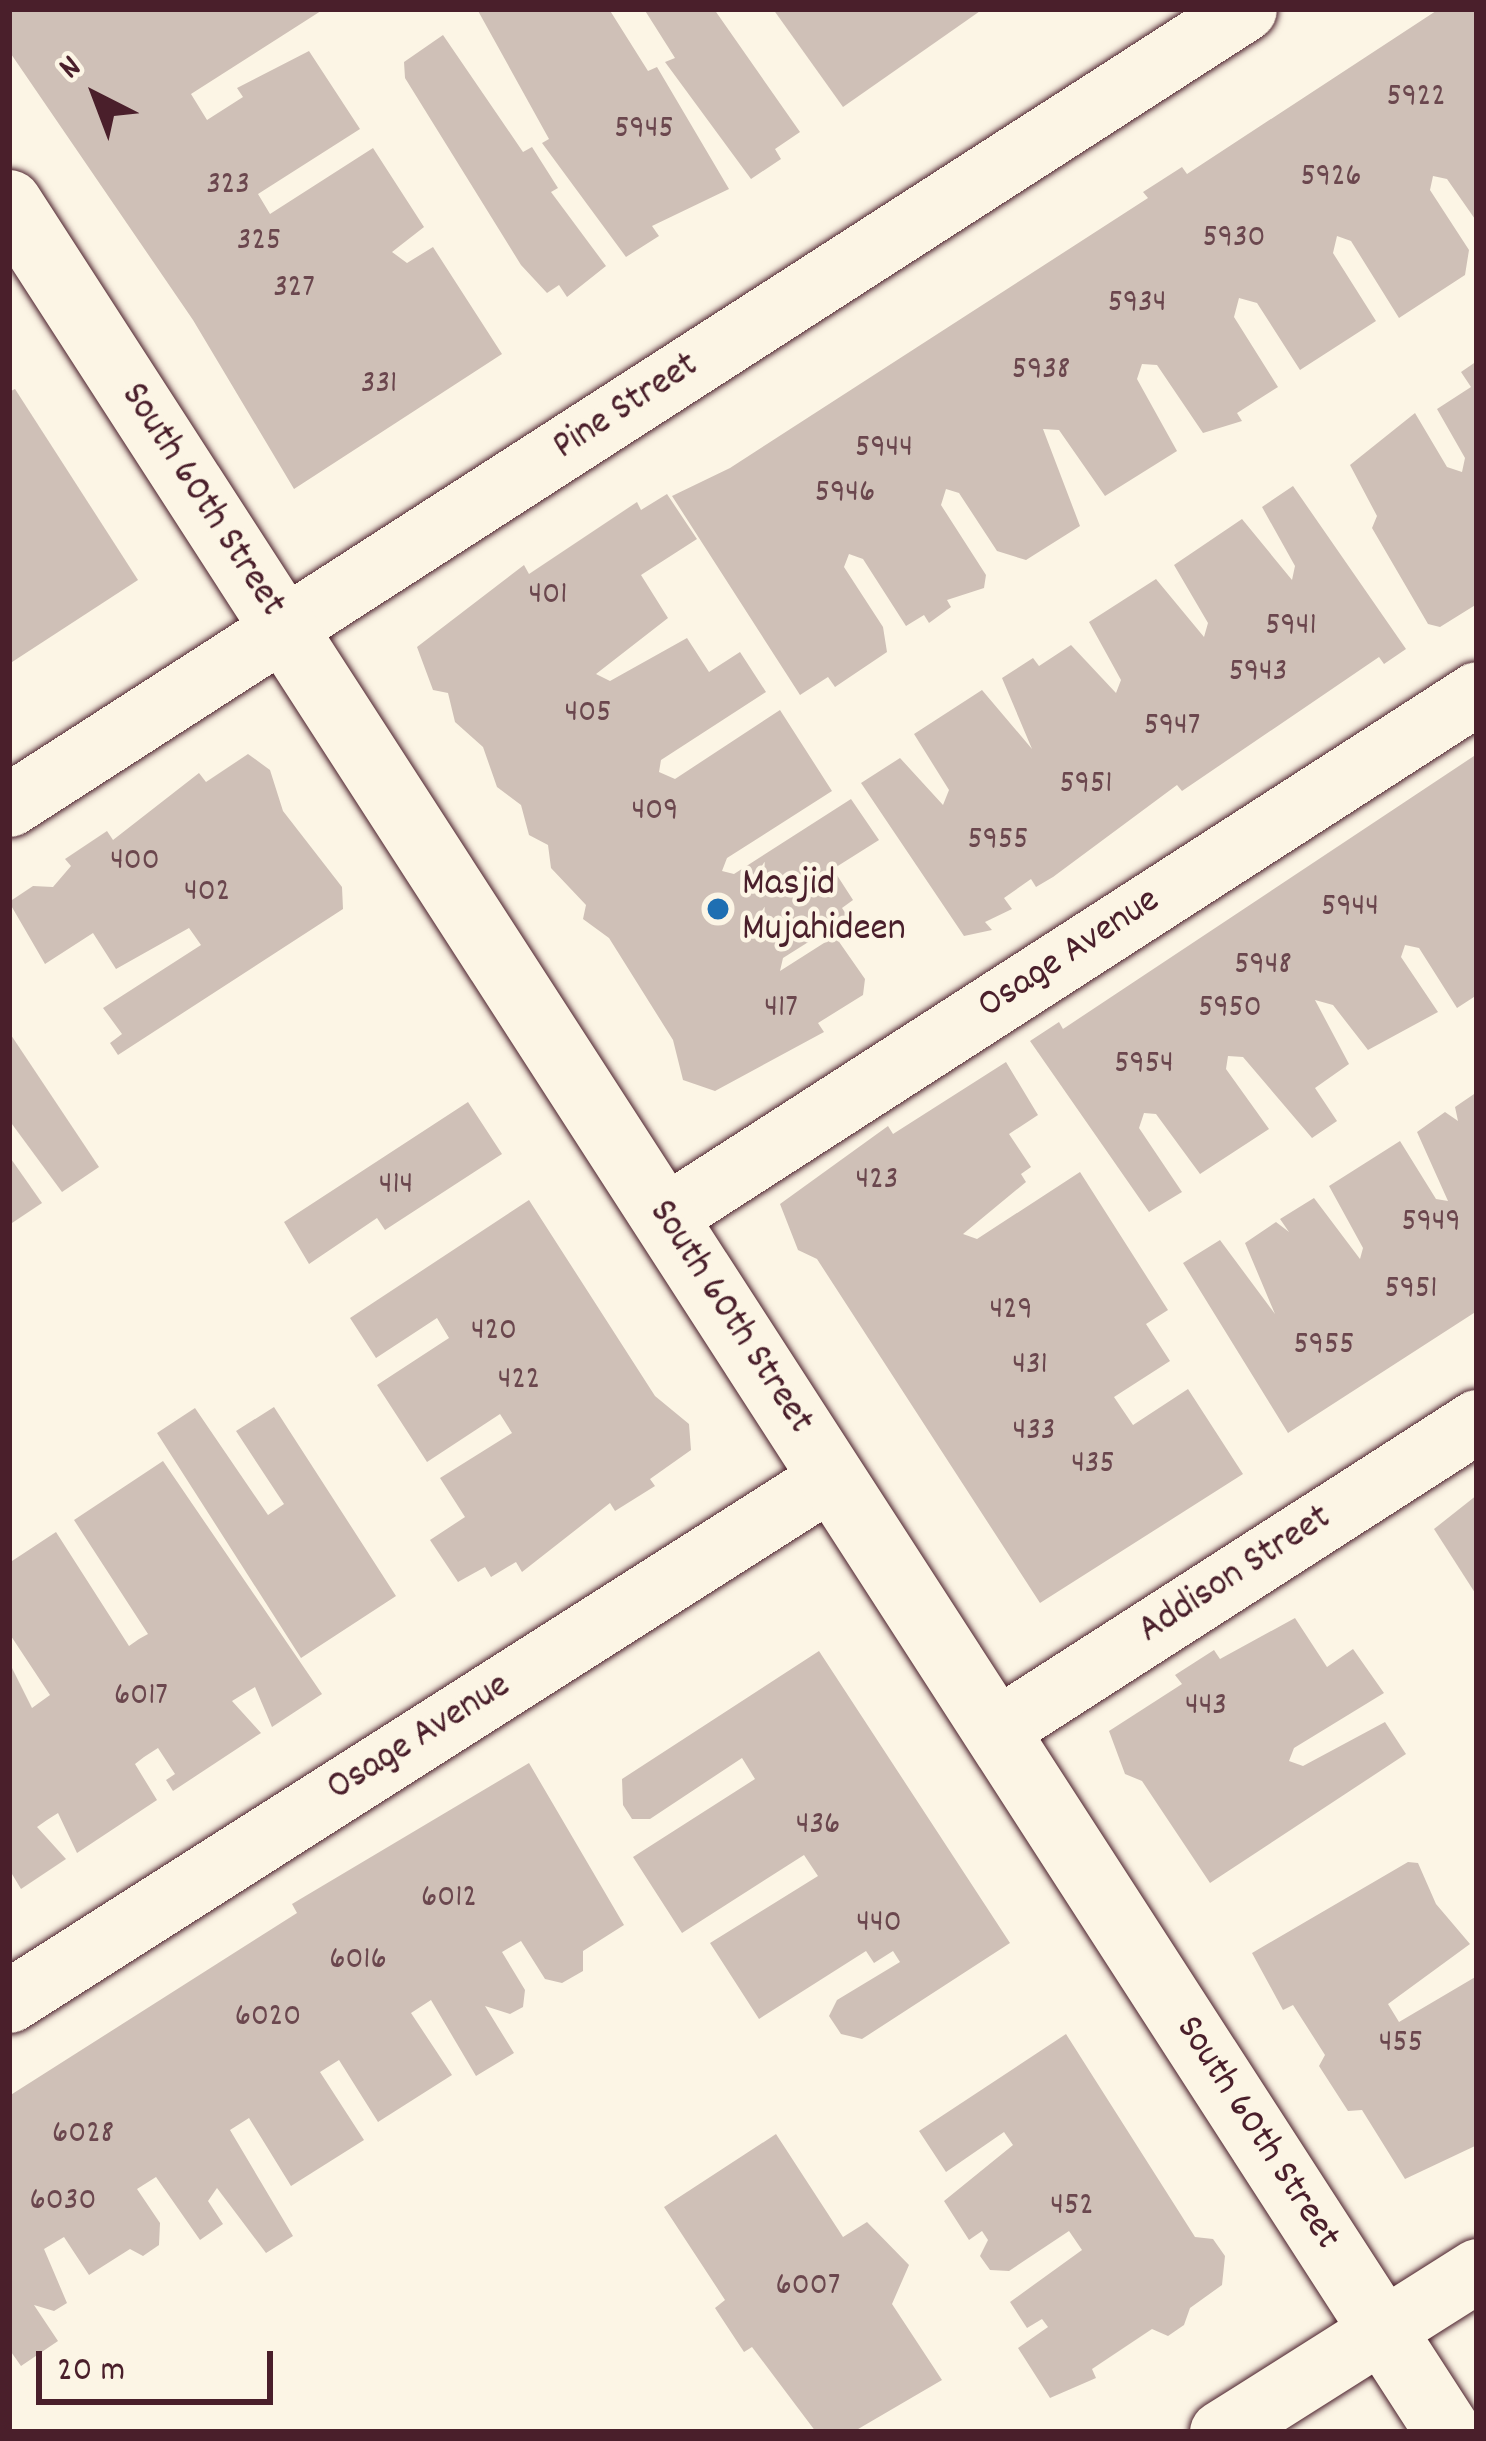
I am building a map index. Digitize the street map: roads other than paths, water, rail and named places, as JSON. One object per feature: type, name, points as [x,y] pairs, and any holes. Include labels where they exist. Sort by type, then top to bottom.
[{"type":"street","name":"Pine Street","points":[[9,805],[1245,9]]},
{"type":"street","name":"South 60th Street","points":[[9,203],[1448,2432]]},
{"type":"street","name":"Osage Avenue","points":[[664,1217],[1477,693]]},
{"type":"street","name":"Addison Street","points":[[996,1730],[1477,1421]]},
{"type":"street","name":"Osage Avenue","points":[[9,2001],[832,1477]]},
{"type":"street","points":[[1221,2432],[1477,2270]]},
{"type":"place","name":"Masjid Mujahideen","points":[[718,909]]}]
